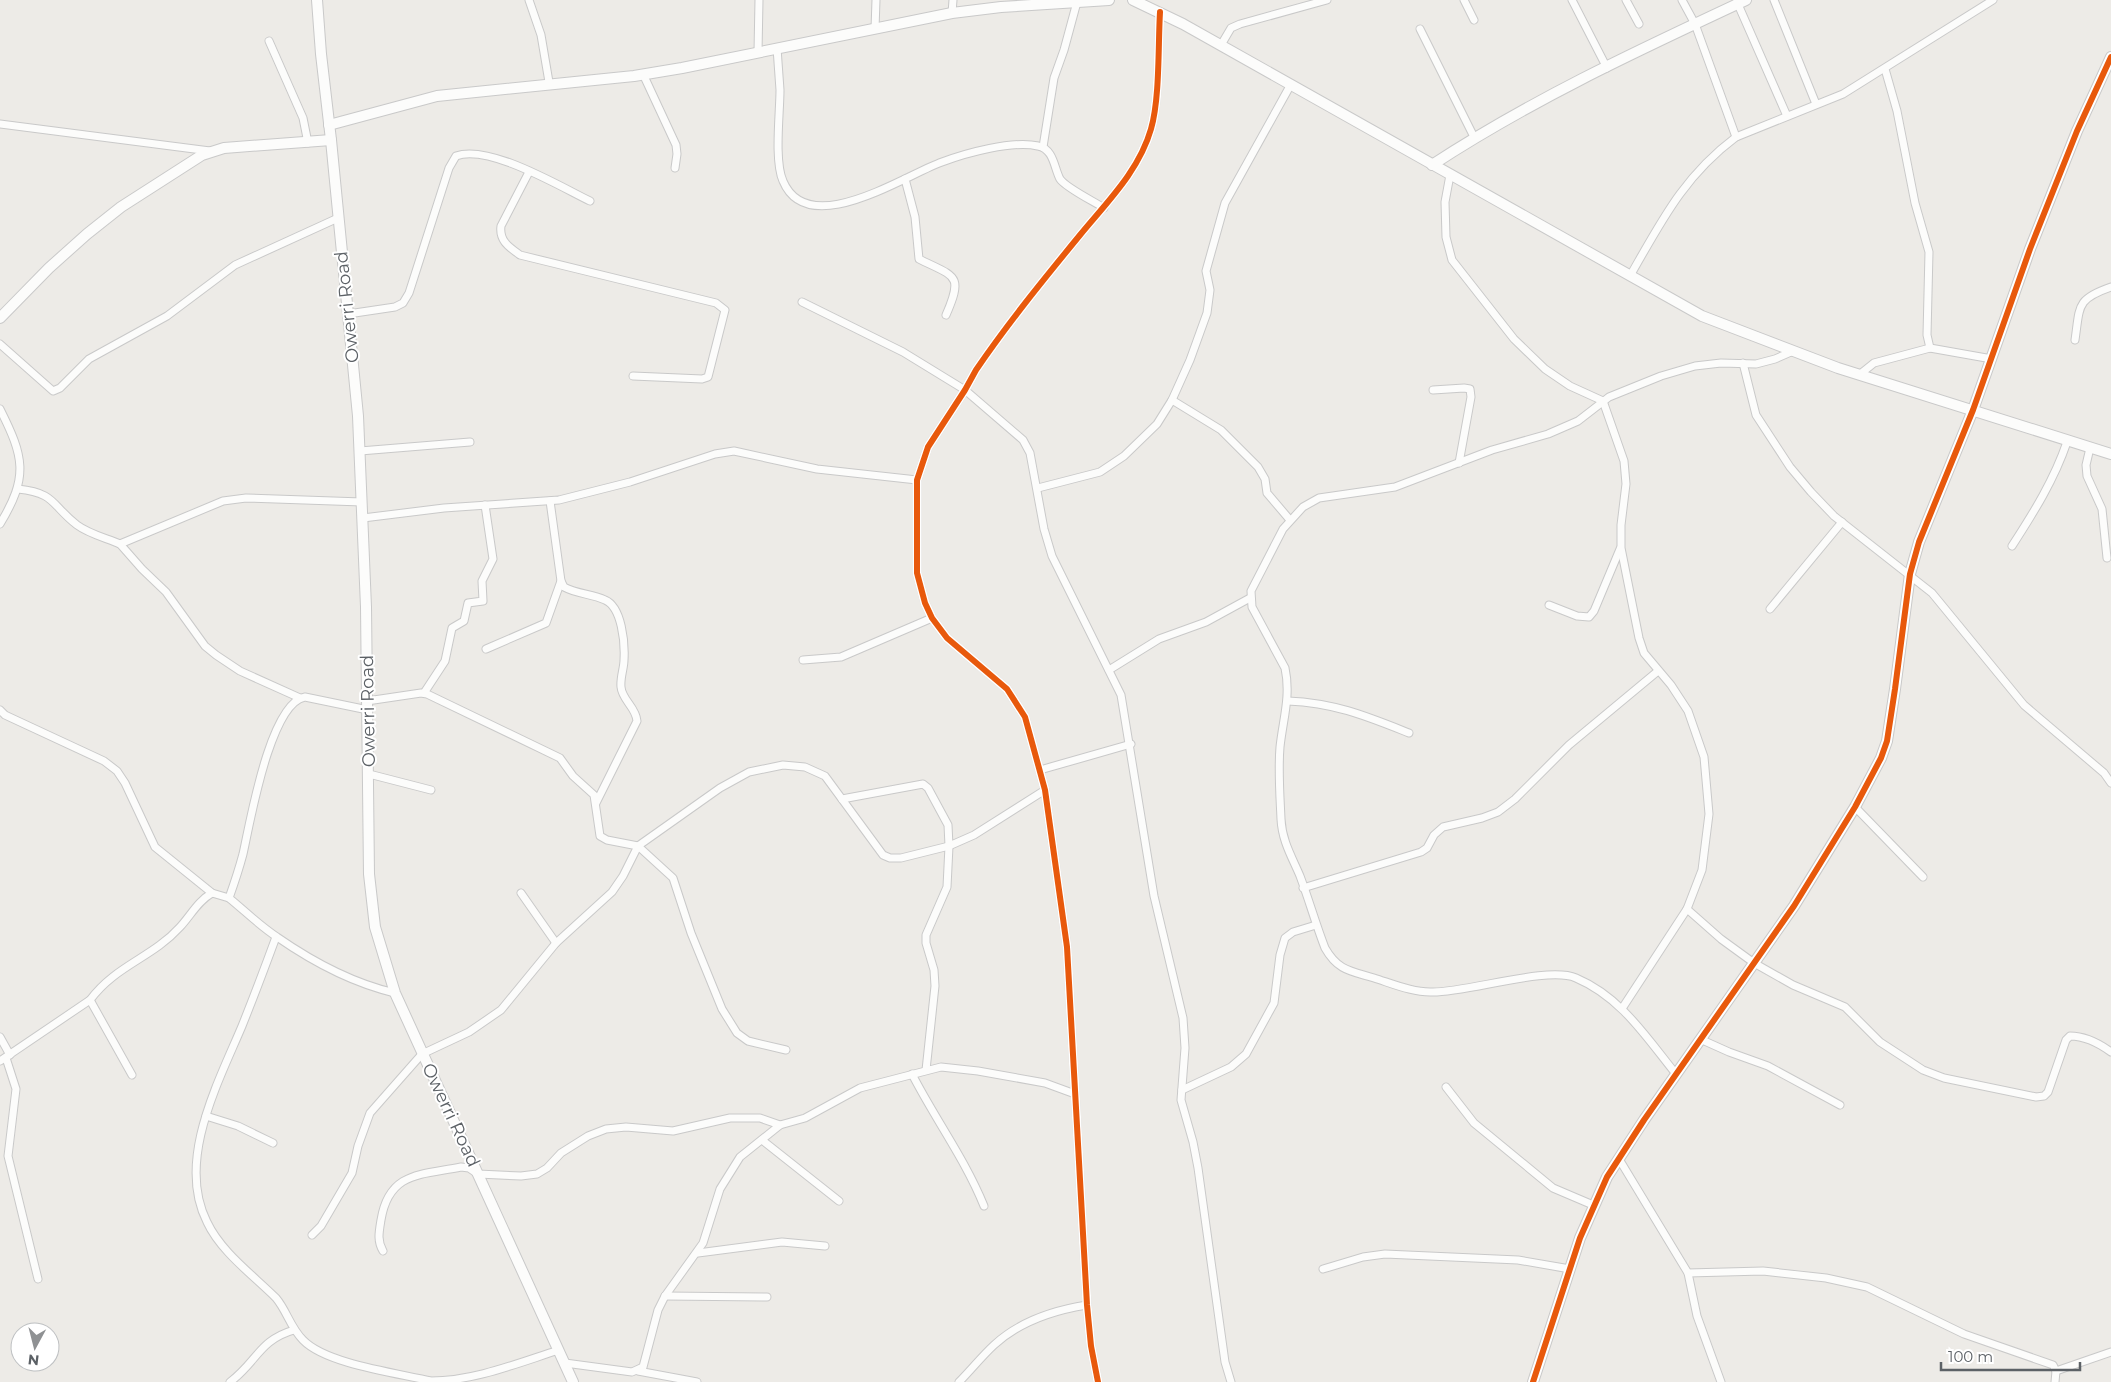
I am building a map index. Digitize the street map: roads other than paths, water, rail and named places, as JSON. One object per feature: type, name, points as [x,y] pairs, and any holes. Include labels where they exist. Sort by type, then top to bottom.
[{"type":"main road","name":"Owerri Road","points":[[317,0],[332,140],[360,451],[368,705],[369,874],[375,927],[395,993],[573,1382]]},
{"type":"main road","points":[[329,125],[437,96],[549,82],[643,74],[952,13],[1001,7],[1109,0]]},
{"type":"main road","points":[[1132,0],[1160,12],[1220,45],[1702,316],[1791,352],[1859,375],[1973,410],[2067,442],[2111,454]]},
{"type":"main road","points":[[1432,165],[1474,137],[1740,1]]},
{"type":"main road","points":[[1533,1382],[1593,1205],[1619,1159],[1676,1074],[1794,906],[1854,807],[1881,758],[1887,741],[1910,574],[1931,511],[1992,359],[2030,249],[2077,131],[2111,58]]},
{"type":"main road","points":[[0,318],[49,268],[100,223],[165,177],[210,151],[224,148],[332,140]]},
{"type":"street","points":[[529,0],[541,35],[549,82]]},
{"type":"street","points":[[758,52],[759,0]]},
{"type":"street","points":[[875,28],[876,0]]},
{"type":"street","points":[[952,13],[953,0]]},
{"type":"street","points":[[1220,45],[1231,28],[1240,24],[1327,0]]},
{"type":"street","points":[[1464,0],[1474,20]]},
{"type":"street","points":[[1572,0],[1607,68]]},
{"type":"street","points":[[1626,0],[1639,24]]},
{"type":"street","points":[[1682,0],[1695,24],[1736,136]]},
{"type":"street","points":[[1774,0],[1816,104]]},
{"type":"street","points":[[1630,276],[1665,216],[1693,175],[1709,158],[1736,136],[1843,94],[1993,0]]},
{"type":"street","points":[[1740,1],[1787,116]]},
{"type":"street","points":[[1043,147],[1054,78],[1077,2]]},
{"type":"street","points":[[1098,1382],[1091,1346],[1087,1305],[1068,947],[1040,770],[1025,717],[1007,689],[947,638],[932,618],[925,603],[917,573],[917,480],[928,447],[993,345],[1122,185],[1151,128],[1155,105],[1160,12]]},
{"type":"street","points":[[1420,29],[1474,137]]},
{"type":"street","points":[[269,40],[298,105],[308,143]]},
{"type":"street","points":[[777,48],[780,90],[779,155],[782,180],[793,196],[822,207],[829,206],[860,198],[941,162],[1012,146],[1043,147],[1048,152],[1061,181],[1104,208]]},
{"type":"street","points":[[1885,69],[1897,111],[1916,203],[1929,252],[1927,335],[1930,348]]},
{"type":"street","points":[[643,74],[676,145],[675,168]]},
{"type":"street","points":[[1038,488],[1100,472],[1124,456],[1157,424],[1172,400],[1190,360],[1207,313],[1210,290],[1206,271],[1225,203],[1290,86]]},
{"type":"street","points":[[0,124],[210,151]]},
{"type":"street","points":[[348,314],[395,308],[403,303],[409,293],[449,168],[456,156],[463,153],[499,158],[590,201]]},
{"type":"street","points":[[529,172],[501,226],[500,234],[505,243],[520,255],[716,303],[725,310],[708,377],[702,379],[633,376]]},
{"type":"street","points":[[1450,174],[1445,202],[1446,237],[1452,260],[1514,339],[1545,369],[1570,386],[1603,401],[1624,461],[1626,484],[1621,525],[1621,548],[1639,638],[1644,653],[1688,711],[1704,757],[1709,814],[1702,870],[1688,909],[1623,1007]]},
{"type":"street","points":[[904,179],[915,217],[919,259],[953,277],[957,282],[956,292],[946,315]]},
{"type":"street","points":[[0,344],[53,391],[60,388],[89,359],[167,316],[235,265],[338,218]]},
{"type":"street","points":[[2075,340],[2080,307],[2084,298],[2111,286]]},
{"type":"street","points":[[802,302],[903,352],[965,390],[1023,440],[1030,453],[1038,488],[1044,529],[1052,556],[1121,694],[1131,744],[1154,896],[1183,1018],[1185,1048],[1182,1090],[1184,1117],[1195,1151],[1225,1362],[1231,1382]]},
{"type":"street","points":[[1859,375],[1874,363],[1930,348],[1992,359]]},
{"type":"street","points":[[1676,1074],[1623,1007],[1577,978],[1556,974],[1455,991],[1431,992],[1416,990],[1337,966],[1324,948],[1285,844],[1281,822],[1280,747],[1288,701],[1285,668],[1252,607],[1251,591],[1283,529],[1303,507],[1319,498],[1395,487],[1459,463],[1567,427],[1578,421],[1603,401],[1623,390],[1695,366],[1756,364],[1775,360],[1791,352]]},
{"type":"street","points":[[1743,363],[1756,415],[1790,468],[1842,522],[1910,574],[1942,602],[2024,705],[2104,773],[2111,783]]},
{"type":"street","points":[[1433,390],[1470,389],[1472,397],[1459,463]]},
{"type":"street","points":[[1172,400],[1221,430],[1258,467],[1264,479],[1267,493],[1290,520]]},
{"type":"street","points":[[0,408],[16,440],[21,463],[18,489],[0,524]]},
{"type":"street","points":[[360,451],[470,442]]},
{"type":"street","points":[[2012,546],[2039,505],[2058,468],[2067,442]]},
{"type":"street","points":[[2090,448],[2086,465],[2087,476],[2102,509],[2107,558]]},
{"type":"street","points":[[363,518],[444,508],[550,501],[630,482],[715,454],[734,451],[817,469],[917,480]]},
{"type":"street","points":[[18,489],[36,491],[51,498],[75,524],[86,531],[120,544],[166,592],[206,646],[216,656],[240,672],[300,698],[368,705],[424,693],[560,758],[573,776],[594,795],[600,836],[607,840],[638,846],[673,878],[691,933],[722,1010],[737,1032],[748,1041],[786,1050]]},
{"type":"street","points":[[120,544],[223,501],[246,498],[362,502]]},
{"type":"street","points":[[550,501],[561,581],[564,587],[570,590],[606,600],[613,605],[621,628],[624,658],[621,687],[625,697],[637,713],[637,721],[596,804]]},
{"type":"street","points":[[424,693],[440,670],[452,628],[464,621],[468,603],[483,601],[482,581],[493,559],[485,505]]},
{"type":"street","points":[[1770,609],[1842,522]]},
{"type":"street","points":[[1548,605],[1577,616],[1589,617],[1594,612],[1621,548]]},
{"type":"street","points":[[486,649],[546,623],[561,581]]},
{"type":"street","points":[[1109,670],[1159,639],[1206,622],[1250,598]]},
{"type":"street","points":[[803,660],[841,657],[932,618]]},
{"type":"street","points":[[1303,888],[1421,852],[1427,848],[1434,836],[1443,828],[1498,812],[1516,799],[1569,745],[1658,671]]},
{"type":"street","points":[[229,898],[242,857],[268,754],[280,722],[292,705],[300,698]]},
{"type":"street","points":[[1288,701],[1319,703],[1358,712],[1409,733]]},
{"type":"street","points":[[0,710],[5,715],[104,762],[117,771],[155,847],[212,893],[229,898],[276,937],[353,981],[395,993]]},
{"type":"street","points":[[1040,770],[1131,744]]},
{"type":"street","points":[[312,1235],[320,1226],[352,1173],[358,1146],[370,1113],[422,1054],[469,1032],[501,1010],[556,943],[612,892],[638,846],[720,788],[750,772],[767,766],[784,765],[816,770],[825,776],[883,856],[890,858],[901,858],[949,846],[974,835],[1044,790]]},
{"type":"street","points":[[369,774],[431,790]]},
{"type":"street","points":[[842,799],[923,784],[928,788],[948,825],[947,887],[926,936],[926,943],[934,970],[935,986],[926,1070]]},
{"type":"street","points":[[1854,807],[1923,877]]},
{"type":"street","points":[[5,1058],[90,1000],[115,973],[158,947],[180,927],[204,898],[212,893]]},
{"type":"street","points":[[521,893],[556,943]]},
{"type":"street","points":[[1688,909],[1721,939],[1754,963],[1793,985],[1838,1002],[1892,1051],[1923,1070],[1944,1078],[2036,1097],[2044,1096],[2048,1092],[2066,1040],[2070,1036],[2086,1039],[2103,1046],[2111,1052]]},
{"type":"street","points":[[1182,1090],[1224,1071],[1246,1054],[1274,1004],[1280,955],[1286,938],[1292,932],[1316,925]]},
{"type":"street","points":[[276,937],[259,985],[215,1085],[206,1116],[195,1180],[197,1197],[202,1212],[219,1242],[276,1298],[283,1307],[294,1330],[314,1350],[342,1360],[430,1382],[445,1382],[478,1375],[559,1350]]},
{"type":"street","points":[[90,1000],[132,1076]]},
{"type":"street","points":[[0,1037],[16,1089],[8,1156],[38,1279]]},
{"type":"street","points":[[1700,1039],[1768,1066],[1840,1105]]},
{"type":"street","points":[[638,1371],[643,1367],[658,1310],[665,1296],[698,1253],[720,1189],[740,1157],[780,1125],[805,1118],[850,1092],[941,1067],[978,1070],[1045,1083],[1075,1094]]},
{"type":"street","points":[[912,1074],[940,1127],[958,1150],[984,1206]]},
{"type":"street","points":[[1446,1087],[1474,1123],[1553,1188],[1593,1205]]},
{"type":"street","points":[[206,1116],[238,1126],[273,1143]]},
{"type":"street","points":[[383,1251],[379,1244],[382,1210],[392,1192],[408,1177],[461,1167],[469,1168],[478,1174],[521,1176],[538,1174],[547,1168],[561,1153],[588,1136],[606,1129],[626,1126],[673,1131],[730,1118],[760,1118],[780,1125]]},
{"type":"street","points":[[762,1140],[839,1201]]},
{"type":"street","points":[[1619,1159],[1688,1273],[1697,1316],[1721,1382]]},
{"type":"street","points":[[698,1253],[782,1242],[825,1246]]},
{"type":"street","points":[[1323,1269],[1363,1257],[1385,1254],[1518,1260],[1570,1269]]},
{"type":"street","points":[[1688,1273],[1763,1272],[1850,1281],[1867,1286],[1964,1334],[2053,1365],[2056,1371],[2055,1382]]},
{"type":"street","points":[[665,1296],[767,1297]]},
{"type":"street","points":[[959,1382],[995,1343],[1033,1320],[1061,1309],[1087,1305]]},
{"type":"street","points":[[230,1382],[243,1372],[265,1344],[273,1337],[294,1330]]},
{"type":"street","points":[[2056,1371],[2111,1352]]},
{"type":"street","points":[[565,1363],[632,1372],[638,1371],[696,1382]]}]
